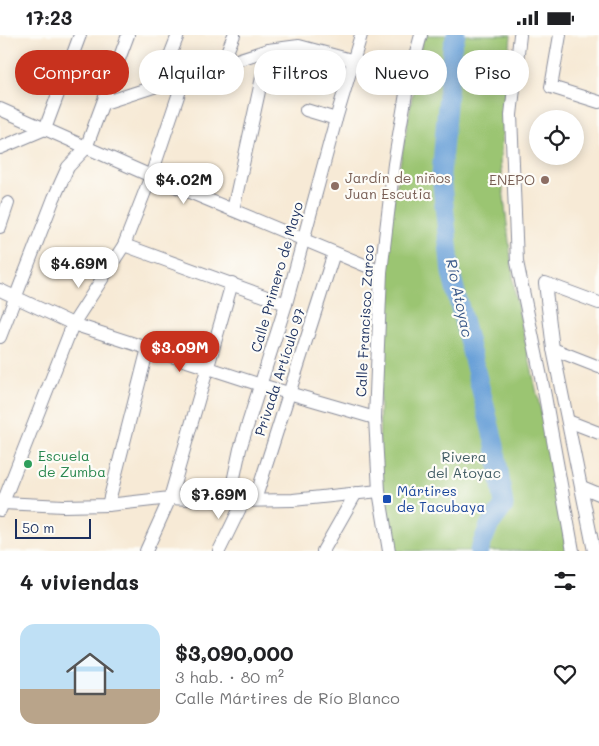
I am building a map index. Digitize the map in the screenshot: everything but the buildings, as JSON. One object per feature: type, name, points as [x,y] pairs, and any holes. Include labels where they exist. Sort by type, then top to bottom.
[{"type":"street","points":[[0,148],[45,129],[80,35]]},
{"type":"street","points":[[0,337],[68,167],[86,148],[128,35]]},
{"type":"street","points":[[172,50],[178,35]]},
{"type":"street","points":[[228,50],[234,35]]},
{"type":"street","name":"Calle Primero de Mayo","points":[[229,501],[240,449],[286,304],[336,119],[362,35]]},
{"type":"street","name":"Calle Francisco Zarco","points":[[416,50],[420,35]]},
{"type":"street","points":[[520,35],[511,115],[517,262],[547,406],[573,551]]},
{"type":"street","points":[[560,35],[550,87],[599,102]]},
{"type":"street","points":[[268,50],[298,46],[313,50]]},
{"type":"street","points":[[346,59],[355,61]]},
{"type":"street","points":[[104,103],[139,92]]},
{"type":"street","points":[[178,95],[151,176],[124,245],[73,325],[2,507],[108,505],[170,498],[229,501],[294,500],[379,491]]},
{"type":"street","points":[[233,210],[258,95]]},
{"type":"street","name":"Calle Francisco Zarco","points":[[389,551],[379,491],[375,418],[380,272],[394,164],[406,95]]},
{"type":"street","points":[[0,109],[151,176],[380,272]]},
{"type":"street","points":[[306,110],[336,119]]},
{"type":"street","points":[[0,227],[8,203]]},
{"type":"street","points":[[124,245],[286,304]]},
{"type":"street","name":"Privada Artículo 97","points":[[219,551],[249,500],[289,393],[334,253]]},
{"type":"street","points":[[146,551],[170,498],[232,283]]},
{"type":"street","points":[[594,551],[553,349],[546,283],[599,303]]},
{"type":"street","points":[[0,290],[73,325],[261,385],[375,418]]},
{"type":"street","points":[[108,505],[148,349]]},
{"type":"street","points":[[553,349],[599,367]]},
{"type":"street","points":[[568,421],[599,433]]},
{"type":"street","points":[[582,487],[599,494]]},
{"type":"street","points":[[323,551],[356,493]]},
{"type":"green space","name":"Rivera del Atoyac","points":[[423,35],[511,35],[510,50],[457,50],[457,95],[506,95],[500,162],[515,294],[546,435],[567,551],[390,551],[379,491],[381,272],[412,95],[447,95],[447,50],[420,50]]},
{"type":"waterway","name":"Río Atoyac","points":[[456,35],[452,48],[441,175],[451,273],[495,445],[504,506],[489,526],[479,551]]},
{"type":"place","name":"ENEPO","points":[[545,180]]},
{"type":"place","name":"Jardín de niños Juan Escutia","points":[[335,186]]},
{"type":"place","name":"Escuela de Zumba","points":[[28,464]]},
{"type":"place","name":"Mártires de Tacubaya","points":[[387,499]]}]
